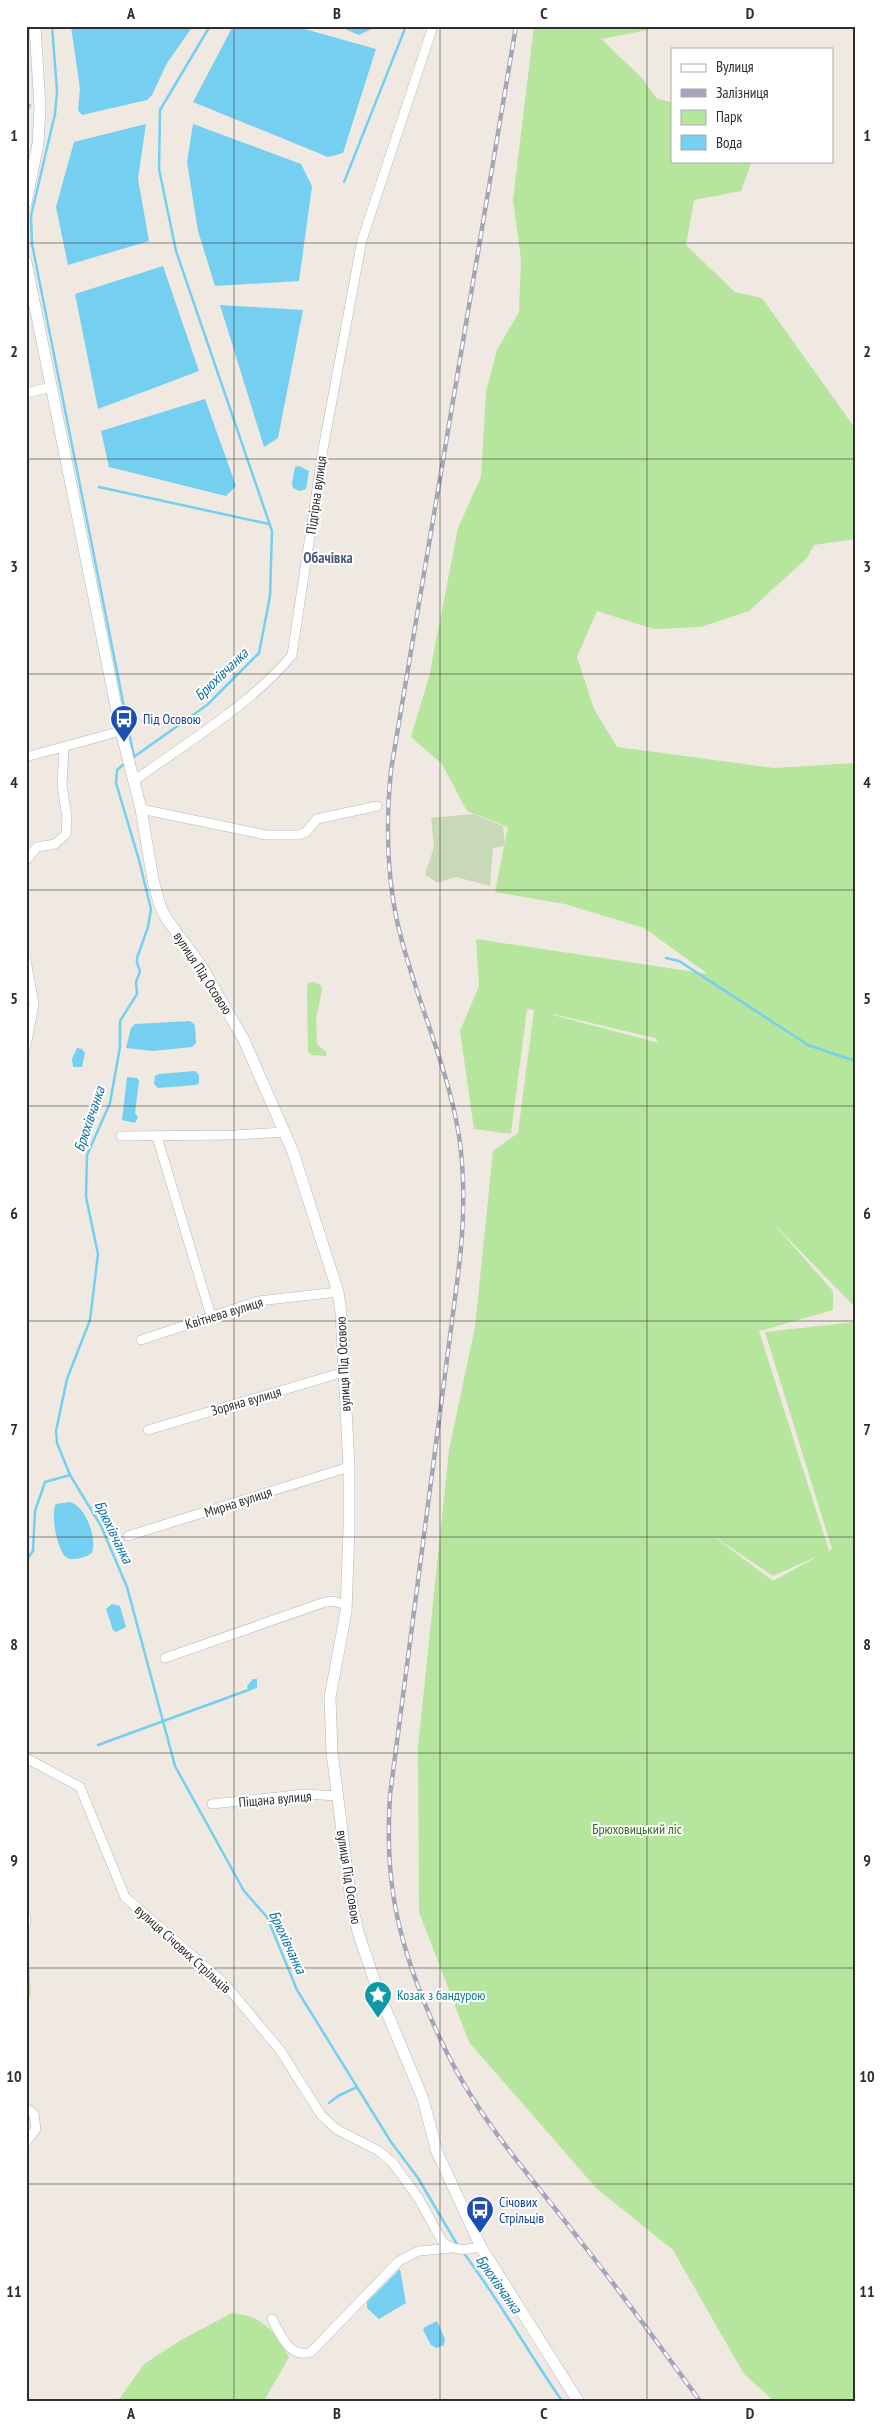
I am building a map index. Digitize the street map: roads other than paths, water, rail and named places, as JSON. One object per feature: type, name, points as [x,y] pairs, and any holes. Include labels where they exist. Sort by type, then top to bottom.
[{"type":"street","points":[[26,203],[38,144],[40,108],[35,26]]},
{"type":"street","name":"Підгірна вулиця","points":[[133,775],[210,726],[269,681],[292,655],[323,449],[362,240],[433,26]]},
{"type":"street","points":[[26,262],[121,731],[64,748],[26,756]]},
{"type":"street","points":[[26,393],[52,387]]},
{"type":"street","name":"вулиця Під Осовою","points":[[121,731],[141,809],[153,880],[160,906],[166,918],[200,964],[237,1025],[293,1152],[338,1292],[349,1467],[346,1605],[330,1697],[332,1752],[337,1796],[350,1894],[358,1932],[378,1991],[423,2099],[437,2152],[481,2247],[578,2401]]},
{"type":"street","points":[[26,860],[37,847],[55,844],[66,834],[67,818],[62,785],[64,748]]},
{"type":"street","points":[[141,809],[266,835],[299,835],[306,832],[317,819],[377,806]]},
{"type":"street","points":[[26,960],[34,1004],[26,1046]]},
{"type":"street","points":[[121,1136],[157,1137],[285,1132]]},
{"type":"street","points":[[157,1137],[211,1316]]},
{"type":"street","name":"Квітнева вулиця","points":[[141,1340],[258,1301],[338,1292]]},
{"type":"street","name":"Зоряна вулиця","points":[[148,1430],[344,1372]]},
{"type":"street","name":"Мирна вулиця","points":[[128,1536],[349,1467]]},
{"type":"street","points":[[165,1658],[325,1602],[333,1601],[346,1605]]},
{"type":"street","name":"вулиця Січових Стрільців","points":[[26,1758],[80,1786],[124,1897],[224,1983],[280,2050],[321,2115],[336,2129],[378,2151],[393,2163],[419,2199],[442,2241],[452,2249]]},
{"type":"street","name":"Піщана вулиця","points":[[212,1804],[304,1794],[337,1796]]},
{"type":"street","points":[[26,2108],[34,2114],[36,2129],[26,2142]]},
{"type":"street","points":[[272,2319],[290,2349],[297,2354],[311,2352],[399,2261],[419,2251],[481,2247]]},
{"type":"water","points":[[71,26],[193,26],[167,63],[152,95],[147,100],[82,115],[78,110],[80,89]]},
{"type":"water","points":[[233,26],[294,26],[376,49],[343,153],[328,157],[193,102]]},
{"type":"water","points":[[338,26],[378,26],[359,35]]},
{"type":"water","points":[[146,124],[138,179],[149,241],[68,265],[56,207],[74,142]]},
{"type":"water","points":[[193,124],[301,164],[312,186],[299,281],[215,286],[198,231],[187,162]]},
{"type":"water","points":[[163,266],[199,371],[98,409],[75,294]]},
{"type":"water","points":[[220,305],[303,310],[278,438],[264,447]]},
{"type":"water","points":[[205,399],[236,486],[226,496],[109,467],[101,431]]},
{"type":"water","points":[[299,466],[309,471],[306,489],[299,491],[293,488],[292,483],[295,467]]},
{"type":"water","points":[[190,1021],[195,1025],[196,1043],[192,1047],[153,1051],[126,1048],[131,1028],[135,1024]]},
{"type":"water","points":[[77,1048],[82,1049],[85,1053],[82,1067],[73,1067],[72,1059]]},
{"type":"water","points":[[195,1071],[199,1075],[199,1083],[196,1085],[158,1088],[154,1084],[155,1076],[159,1074]]},
{"type":"water","points":[[127,1077],[137,1078],[139,1081],[135,1113],[138,1117],[135,1123],[122,1120]]},
{"type":"water","points":[[70,1502],[76,1505],[85,1516],[93,1539],[92,1553],[75,1559],[66,1557],[63,1553],[57,1540],[54,1523],[56,1504]]},
{"type":"water","points":[[112,1604],[120,1606],[126,1627],[116,1632],[113,1630],[106,1609]]},
{"type":"water","points":[[253,1679],[257,1679],[257,1688],[248,1691],[247,1686]]},
{"type":"water","points":[[400,2269],[406,2303],[379,2319],[367,2308],[367,2302]]},
{"type":"water","points":[[437,2321],[445,2339],[444,2345],[437,2348],[431,2345],[423,2330]]},
{"type":"waterway","points":[[52,26],[57,91],[55,114],[31,216],[32,244],[134,757]]},
{"type":"waterway","points":[[131,759],[207,705],[259,653],[270,596],[272,531],[176,251],[159,169],[160,110],[210,26]]},
{"type":"waterway","points":[[344,182],[406,26]]},
{"type":"waterway","points":[[26,113],[30,105]]},
{"type":"waterway","points":[[99,487],[269,524]]},
{"type":"waterway","name":"Брюхівчанка","points":[[125,763],[117,770],[116,783],[139,860],[151,909],[148,927],[137,958],[140,971],[136,982],[137,994],[120,1021],[120,1047],[110,1103],[87,1155],[86,1197],[98,1254],[90,1320],[67,1379],[56,1431],[57,1443],[70,1475],[101,1526],[127,1587],[175,1766],[244,1891],[267,1917],[297,1990],[391,2142],[418,2178],[458,2246]]},
{"type":"waterway","points":[[666,958],[679,961],[808,1045],[855,1061]]},
{"type":"waterway","points":[[26,1561],[33,1551],[35,1511],[45,1482],[70,1475]]},
{"type":"waterway","points":[[98,1745],[251,1689]]},
{"type":"waterway","points":[[329,2103],[338,2096],[357,2087]]},
{"type":"waterway","name":"Брюхівчанка","points":[[463,2252],[562,2401]]},
{"type":"railway","points":[[516,26],[389,789],[388,846],[393,902],[412,975],[447,1081],[459,1136],[463,1171],[462,1240],[458,1275],[390,1795],[390,1868],[398,1918],[413,1972],[435,2027],[460,2077],[498,2135],[609,2278],[700,2401]]},
{"type":"place","name":"Під Осовою","points":[[124,743]]},
{"type":"place","name":"Козак з бандурою","points":[[378,2019]]},
{"type":"place","name":"Січових Стрільців","points":[[480,2234]]},
{"type":"district","name":"Обачівка","points":[[328,557]]},
{"type":"park label","name":"Брюховицький ліс","points":[[637,1829]]}]
